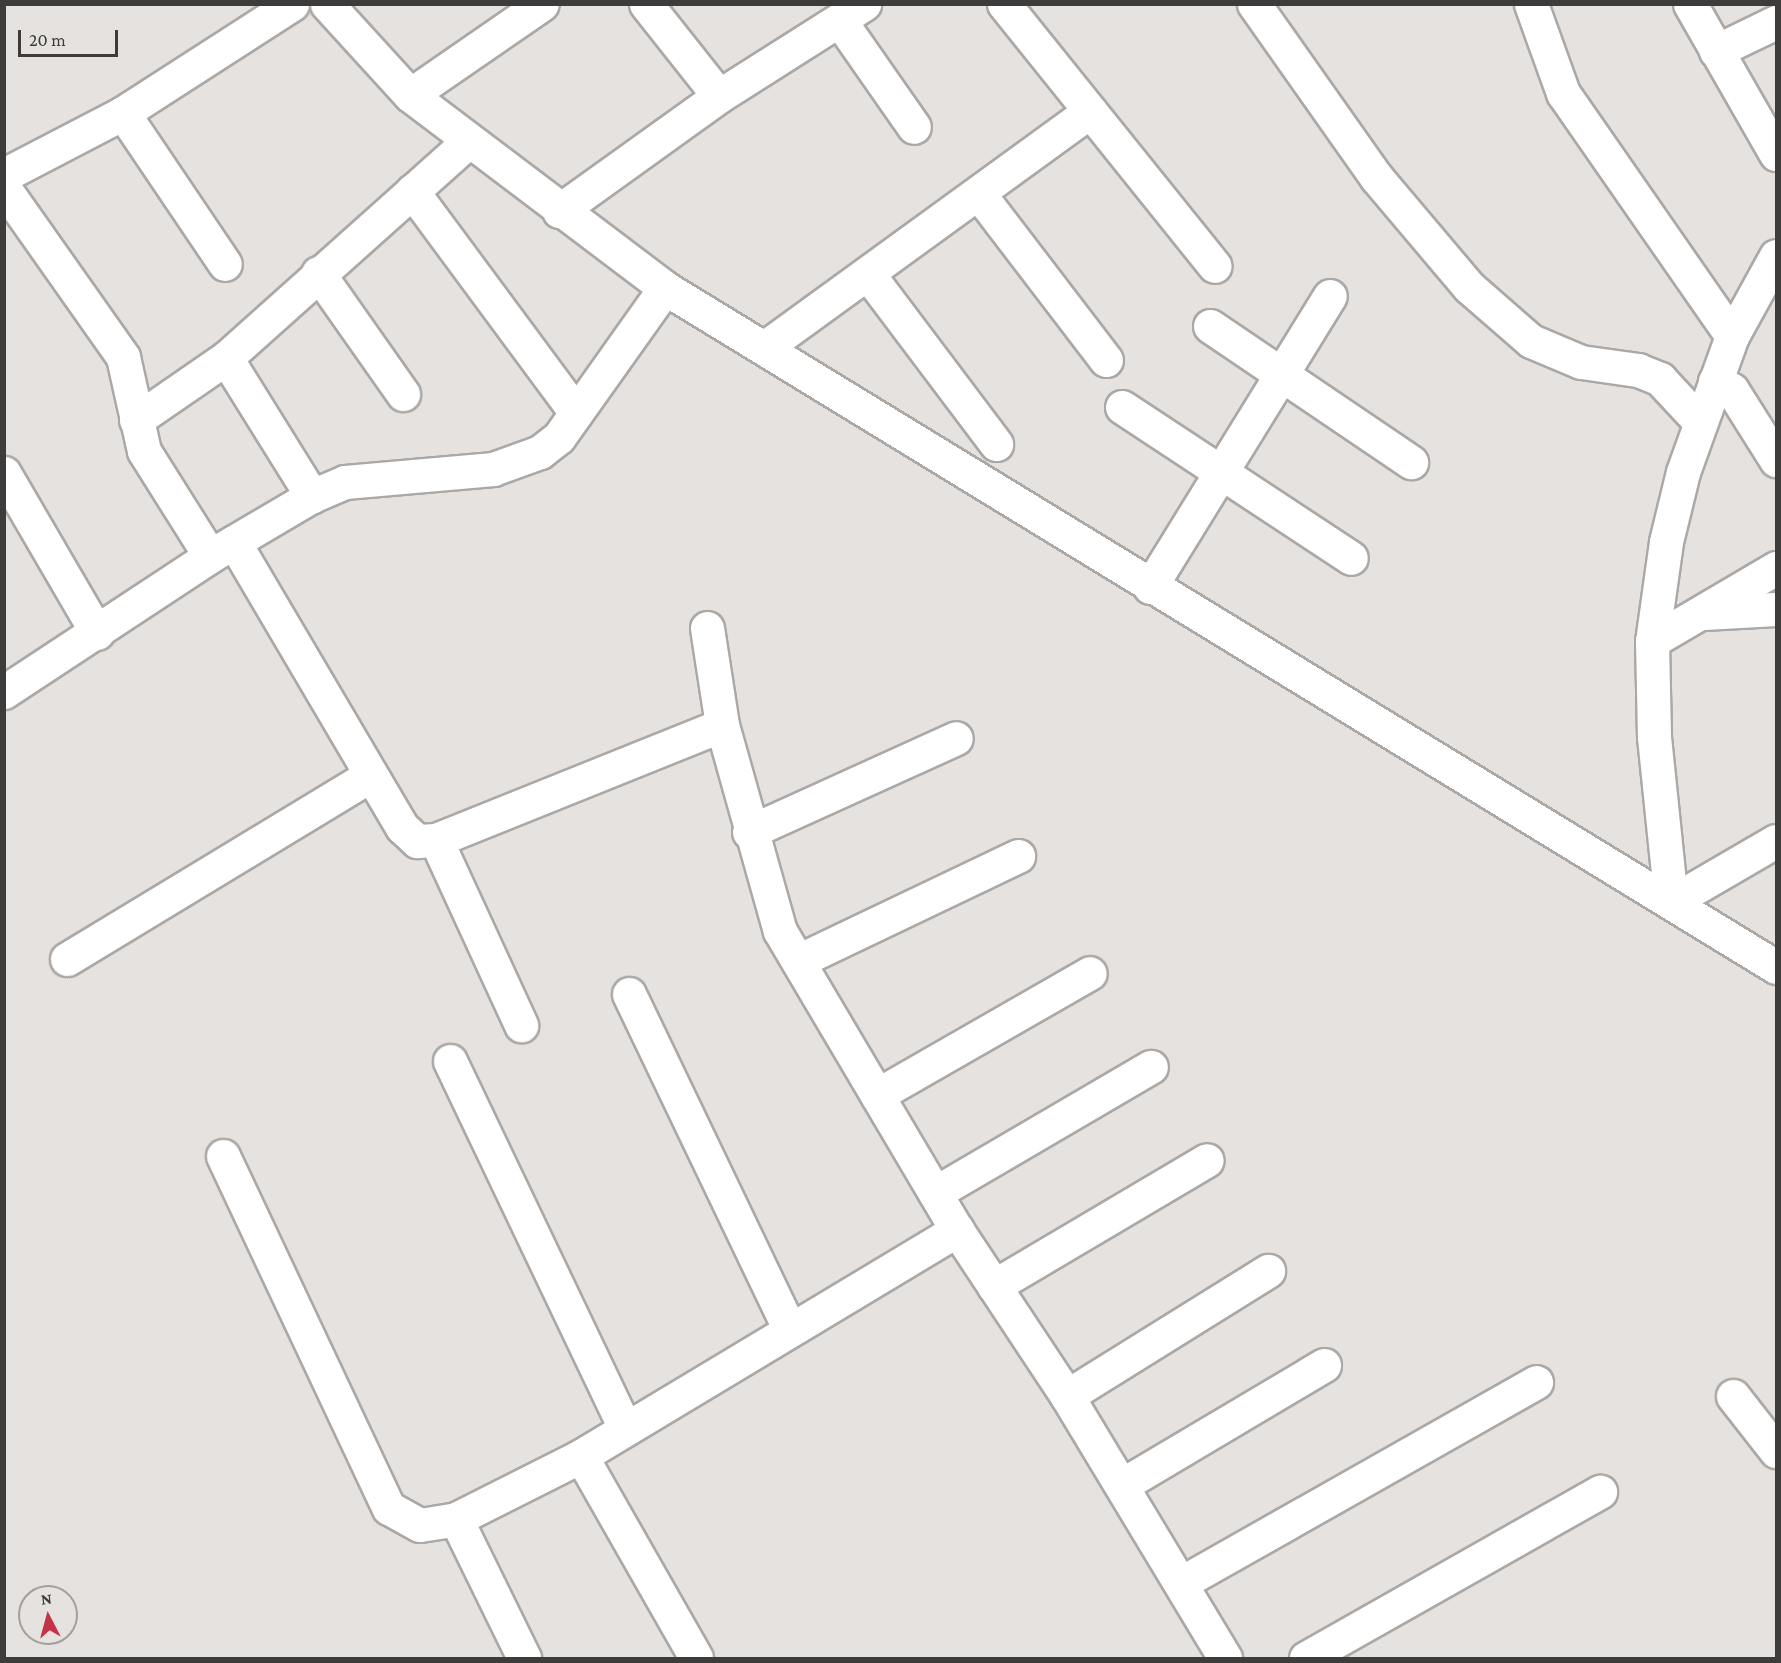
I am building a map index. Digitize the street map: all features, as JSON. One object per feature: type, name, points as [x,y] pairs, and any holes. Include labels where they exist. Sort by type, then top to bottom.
[{"type":"street","points":[[4,175],[123,113],[292,4]]},
{"type":"street","points":[[327,4],[410,95],[559,211],[665,288],[1150,587],[1776,967]]},
{"type":"street","points":[[410,95],[542,4]]},
{"type":"street","points":[[646,4],[719,96]]},
{"type":"street","points":[[1004,4],[1215,266]]},
{"type":"street","points":[[1254,4],[1376,177],[1469,287],[1531,341],[1581,362],[1638,370],[1660,379],[1700,422]]},
{"type":"street","points":[[1531,4],[1563,93],[1731,336]]},
{"type":"street","points":[[1690,4],[1776,154]]},
{"type":"street","points":[[559,211],[719,96],[852,13],[914,127]]},
{"type":"street","points":[[1716,51],[1776,22]]},
{"type":"street","points":[[764,348],[979,194],[1090,111]]},
{"type":"street","points":[[123,113],[225,264]]},
{"type":"street","points":[[136,420],[226,358],[318,273],[468,142]]},
{"type":"street","points":[[4,188],[123,357],[144,451],[222,549],[371,775],[402,827],[417,841],[436,840],[722,725]]},
{"type":"street","points":[[412,191],[576,413]]},
{"type":"street","points":[[979,194],[1106,360]]},
{"type":"street","points":[[1671,902],[1654,736],[1652,641],[1666,542],[1700,422],[1731,336],[1776,258]]},
{"type":"street","points":[[318,273],[403,394]]},
{"type":"street","points":[[868,274],[996,444]]},
{"type":"street","points":[[4,692],[222,549],[312,496],[380,476],[519,463],[560,437],[665,288]]},
{"type":"street","points":[[1150,587],[1330,296]]},
{"type":"street","points":[[1210,326],[1411,462]]},
{"type":"street","points":[[226,358],[312,496]]},
{"type":"street","points":[[1715,381],[1732,390],[1776,460]]},
{"type":"street","points":[[1122,407],[1351,558]]},
{"type":"street","points":[[4,473],[97,633]]},
{"type":"street","points":[[1652,641],[1776,568]]},
{"type":"street","points":[[1700,613],[1776,609]]},
{"type":"street","points":[[707,628],[722,725],[749,832],[769,903],[798,961],[934,1193],[1067,1395],[1225,1659]]},
{"type":"street","points":[[749,832],[956,738]]},
{"type":"street","points":[[67,959],[371,775]]},
{"type":"street","points":[[436,840],[521,1025]]},
{"type":"street","points":[[1671,902],[1776,841]]},
{"type":"street","points":[[798,961],[1018,856]]},
{"type":"street","points":[[877,1095],[1090,973]]},
{"type":"street","points":[[629,994],[789,1328]]},
{"type":"street","points":[[450,1061],[624,1426]]},
{"type":"street","points":[[934,1193],[1151,1067]]},
{"type":"street","points":[[223,1156],[389,1508],[420,1525],[456,1519],[580,1456],[624,1426],[957,1230]]},
{"type":"street","points":[[994,1286],[1207,1160]]},
{"type":"street","points":[[1067,1395],[1268,1271]]},
{"type":"street","points":[[1122,1485],[1324,1365]]},
{"type":"street","points":[[1181,1583],[1536,1382]]},
{"type":"street","points":[[1733,1396],[1776,1451]]},
{"type":"street","points":[[580,1456],[696,1659]]},
{"type":"street","points":[[1306,1659],[1600,1492]]},
{"type":"street","points":[[456,1519],[524,1659]]}]
